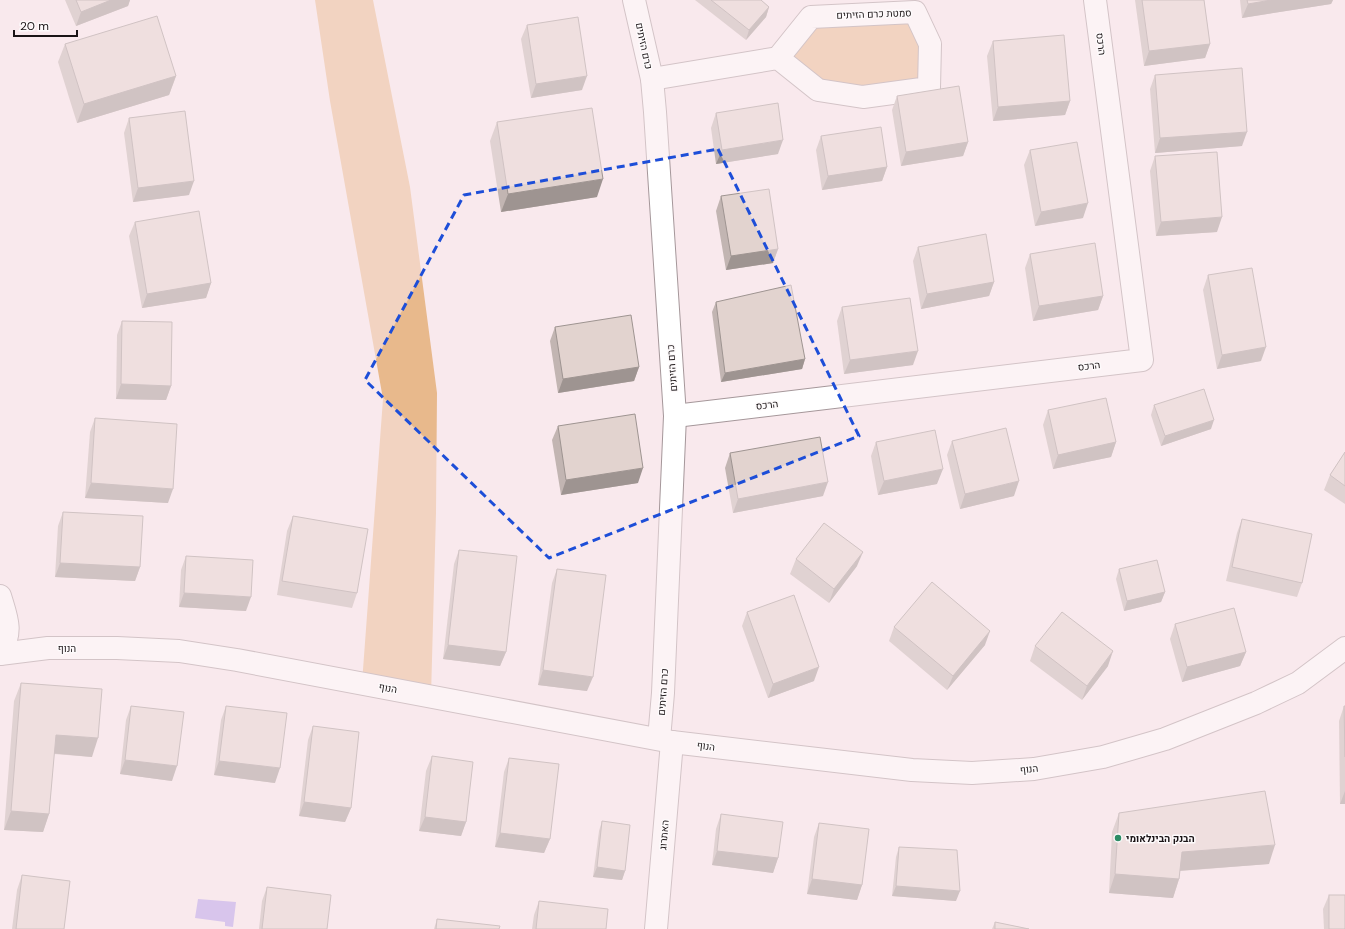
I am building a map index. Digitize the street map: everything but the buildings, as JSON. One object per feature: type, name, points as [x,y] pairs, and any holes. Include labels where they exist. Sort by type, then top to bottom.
[{"type":"street","name":"כרם הזיתים","points":[[634,0],[652,79],[675,416],[663,693],[665,740]]},
{"type":"street","name":"הרכס","points":[[675,416],[1142,360],[1095,0]]},
{"type":"street","name":"סמטת כרם הזיתים","points":[[915,12],[930,44],[929,88],[863,97],[818,90],[778,58],[811,17],[915,12]]},
{"type":"street","points":[[652,79],[778,58]]},
{"type":"street","points":[[0,596],[7,620],[8,632],[6,643],[0,654]]},
{"type":"street","name":"הנוף","points":[[7,620],[20,637],[33,645],[48,648]]},
{"type":"street","name":"הנוף","points":[[0,654],[48,648],[117,648],[179,651],[665,740],[912,770],[972,774],[1034,769],[1103,757],[1165,740],[1256,703],[1298,683],[1345,648]]},
{"type":"street","name":"האתרוג","points":[[656,929],[665,740]]},
{"type":"highlighted area","points":[[718,149],[859,436],[549,558],[365,380],[464,195]]},
{"type":"shaded area","points":[[315,0],[373,0],[410,187],[437,393],[436,513],[431,696],[362,683],[383,399],[330,101]]},
{"type":"shaded area","points":[[915,12],[929,88],[818,90],[778,58],[811,17]]},
{"type":"shaded area","points":[[198,899],[236,902],[233,927],[225,926],[225,922],[195,918]]},
{"type":"place","name":"הבנק הבינלאומי","points":[[1118,838]]}]
